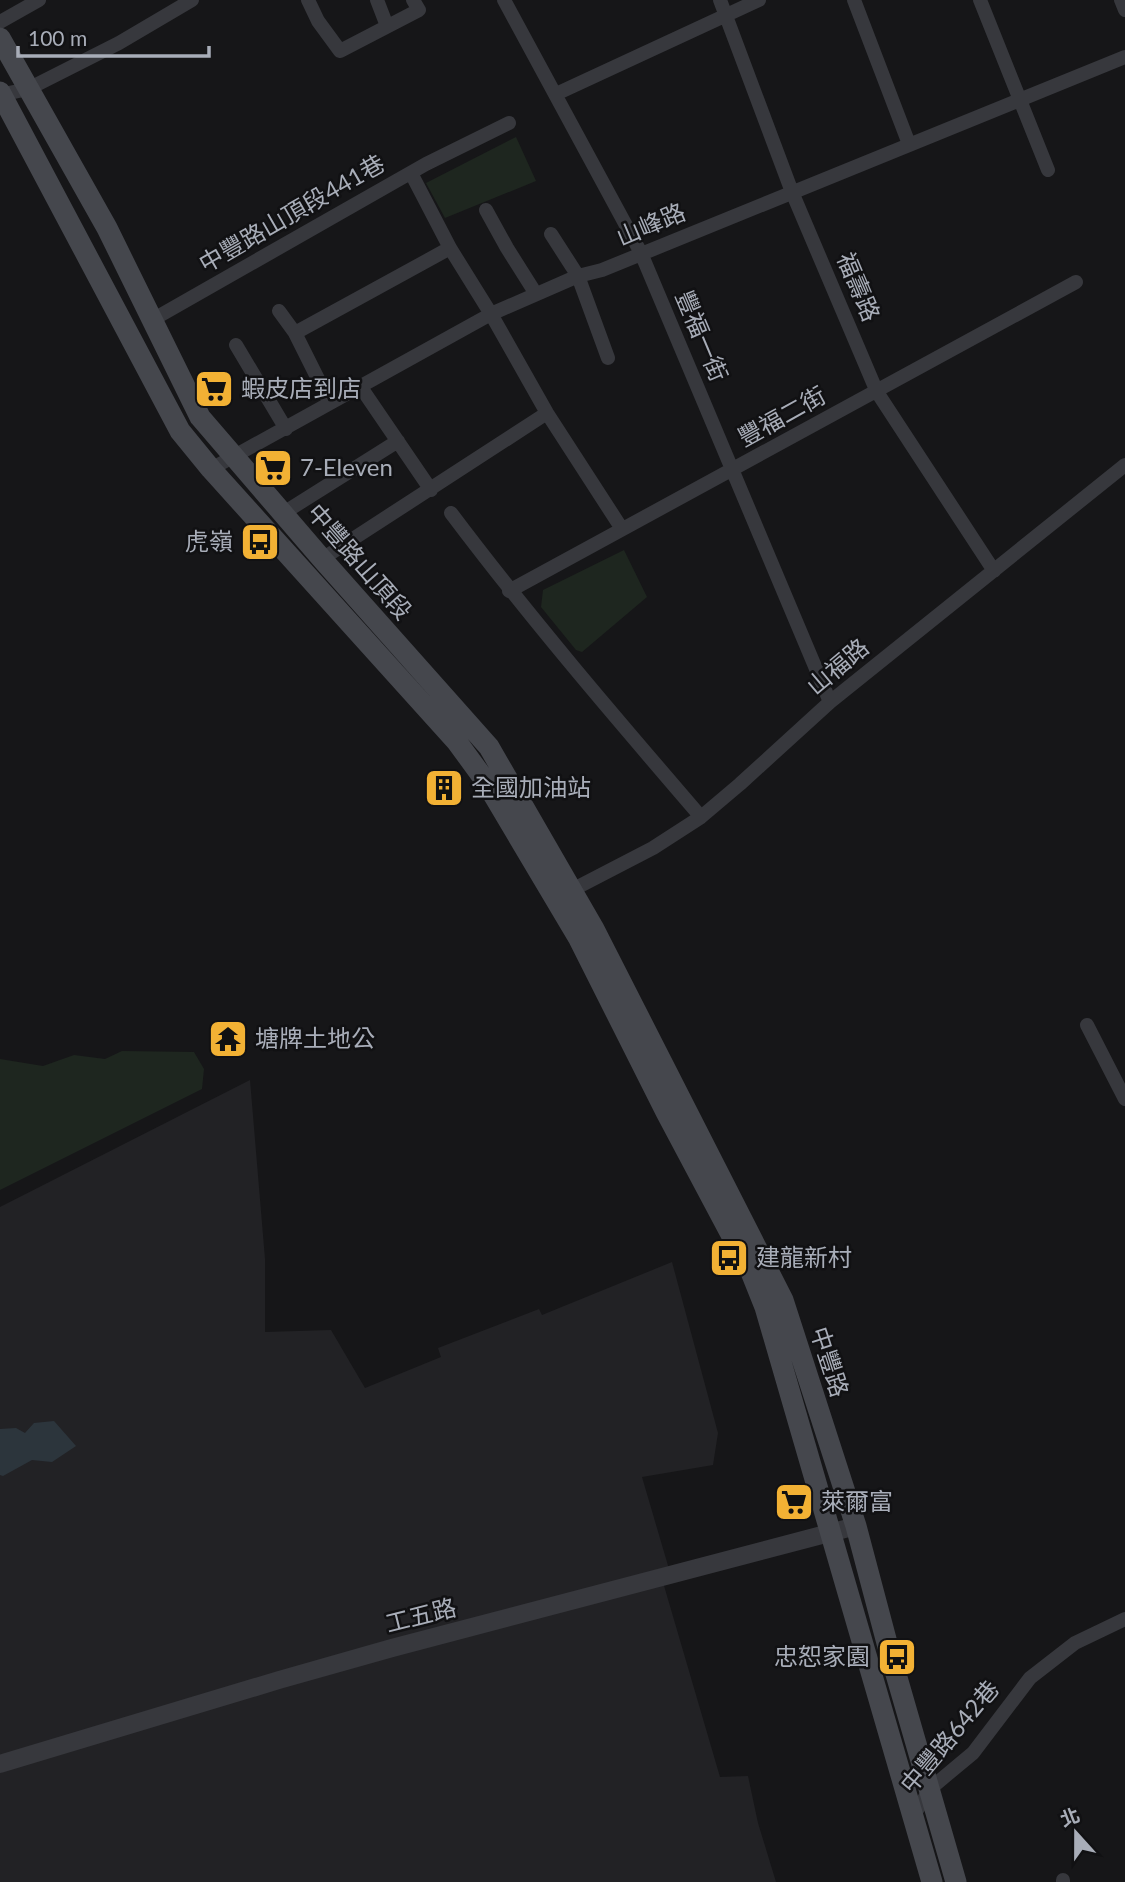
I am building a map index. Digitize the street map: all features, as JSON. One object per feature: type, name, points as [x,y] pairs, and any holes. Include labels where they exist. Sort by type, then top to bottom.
[{"type":"main road","name":"中豐路山頂段","points":[[0,38],[107,228],[200,417],[321,559],[489,747],[564,897]]},
{"type":"main road","name":"中豐路山頂段","points":[[1,94],[180,431],[211,469],[457,742],[564,897]]},
{"type":"main road","name":"中豐路","points":[[564,897],[651,1039],[783,1300],[786,1347],[832,1534],[932,1882]]},
{"type":"main road","name":"中豐路","points":[[786,1347],[856,1526],[956,1882]]},
{"type":"street","points":[[0,22],[39,0]]},
{"type":"street","points":[[1,94],[29,89],[119,43],[192,0]]},
{"type":"street","points":[[308,0],[318,21],[340,51],[419,10],[413,0]]},
{"type":"street","points":[[377,0],[387,26]]},
{"type":"street","name":"豐福一街","points":[[504,0],[641,253],[830,702]]},
{"type":"street","points":[[556,94],[723,7],[759,0]]},
{"type":"street","points":[[854,0],[909,144]]},
{"type":"street","points":[[980,0],[1048,170]]},
{"type":"street","points":[[1121,0],[1125,10]]},
{"type":"street","name":"福壽路","points":[[723,7],[792,192],[877,391],[994,571]]},
{"type":"street","name":"山峰路","points":[[211,469],[491,314],[578,276],[602,270],[1125,57]]},
{"type":"street","name":"中豐路山頂段441巷","points":[[152,320],[411,173],[509,123]]},
{"type":"street","points":[[411,173],[450,248],[547,413],[622,529]]},
{"type":"street","points":[[486,211],[536,294]]},
{"type":"street","points":[[551,234],[578,276],[608,358]]},
{"type":"street","points":[[295,333],[450,248]]},
{"type":"street","name":"豐福二街","points":[[509,590],[1076,282]]},
{"type":"street","points":[[279,312],[295,333],[330,403]]},
{"type":"street","points":[[236,345],[286,429]]},
{"type":"street","points":[[360,386],[431,490]]},
{"type":"street","points":[[321,559],[547,413]]},
{"type":"street","points":[[282,514],[398,441]]},
{"type":"street","name":"山福路","points":[[564,897],[653,848],[701,817],[830,702],[1125,465]]},
{"type":"street","points":[[452,513],[509,590],[701,817]]},
{"type":"street","points":[[1087,1025],[1125,1099]]},
{"type":"street","name":"工五路","points":[[0,1764],[392,1648],[856,1526]]},
{"type":"street","name":"中豐路642巷","points":[[913,1816],[931,1788],[973,1753],[1030,1678],[1075,1643],[1125,1619]]},
{"type":"shaded area","points":[[516,137],[536,181],[445,218],[426,183]]},
{"type":"shaded area","points":[[624,550],[647,597],[582,652],[576,650],[541,607],[543,590]]},
{"type":"shaded area","points":[[122,1051],[194,1052],[204,1069],[202,1089],[0,1190],[0,1059],[43,1066],[74,1055],[105,1059]]},
{"type":"shaded area","points":[[250,1080],[265,1259],[265,1332],[331,1330],[365,1388],[441,1357],[438,1348],[539,1309],[542,1315],[672,1262],[718,1433],[713,1465],[642,1477],[669,1569],[660,1572],[720,1777],[748,1776],[758,1823],[776,1882],[0,1882],[0,1207]]},
{"type":"shaded area","points":[[54,1421],[76,1446],[52,1462],[32,1460],[3,1476],[0,1475],[0,1429],[16,1428],[25,1433],[34,1423]]},
{"type":"place","name":"蝦皮店到店","points":[[214,389]]},
{"type":"place","name":"7-Eleven","points":[[273,468]]},
{"type":"place","name":"虎嶺","points":[[260,542]]},
{"type":"place","name":"全國加油站","points":[[444,788]]},
{"type":"place","name":"塘牌土地公","points":[[228,1039]]},
{"type":"place","name":"建龍新村","points":[[729,1258]]},
{"type":"place","name":"萊爾富","points":[[794,1502]]},
{"type":"place","name":"忠恕家園","points":[[897,1657]]}]
